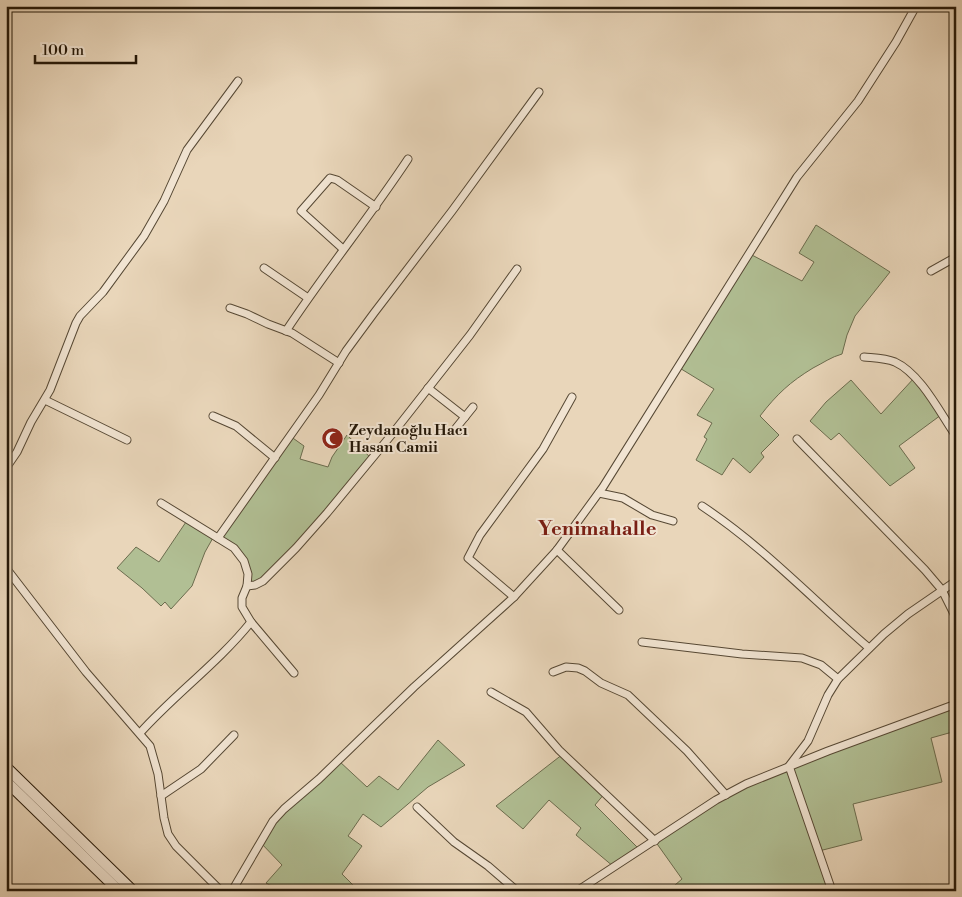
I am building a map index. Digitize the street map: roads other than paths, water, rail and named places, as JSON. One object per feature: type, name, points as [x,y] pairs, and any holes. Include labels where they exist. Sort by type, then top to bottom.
[{"type":"main road","points":[[6,767],[133,891]]},
{"type":"main road","points":[[6,782],[119,891]]},
{"type":"street","points":[[232,891],[274,821],[284,809],[319,779],[414,687],[514,597],[557,550],[599,493],[793,183],[858,101],[896,42],[916,6]]},
{"type":"street","points":[[6,468],[45,400],[56,377],[76,322],[117,274],[144,236],[164,201],[188,150],[238,81]]},
{"type":"street","points":[[218,538],[399,279],[452,211],[539,92]]},
{"type":"street","points":[[286,330],[343,249],[376,207],[408,159]]},
{"type":"street","points":[[343,249],[301,211],[330,178],[337,180],[376,207]]},
{"type":"street","points":[[931,271],[956,257]]},
{"type":"street","points":[[264,268],[308,298]]},
{"type":"street","points":[[247,586],[255,585],[263,580],[296,548],[356,478],[470,335],[517,268]]},
{"type":"street","points":[[230,308],[286,330],[339,363]]},
{"type":"street","points":[[864,357],[892,361],[920,382],[956,436]]},
{"type":"street","points":[[428,388],[465,417]]},
{"type":"street","points":[[514,597],[468,558],[480,535],[543,449],[572,397]]},
{"type":"street","points":[[45,400],[128,440]]},
{"type":"street","points":[[456,428],[473,407]]},
{"type":"street","points":[[214,416],[236,426],[274,458]]},
{"type":"street","points":[[798,439],[904,547],[942,590],[956,618]]},
{"type":"street","points":[[599,493],[623,498],[652,515],[673,521]]},
{"type":"street","points":[[160,503],[234,548],[241,556],[246,567],[247,586],[241,603],[242,607],[251,622],[294,673]]},
{"type":"street","points":[[702,506],[732,525],[869,648]]},
{"type":"street","points":[[557,550],[619,610]]},
{"type":"street","points":[[6,568],[86,672],[140,734],[153,752],[165,823],[171,840],[221,891]]},
{"type":"street","points":[[789,766],[808,740],[828,695],[838,679],[869,648],[908,614],[956,581]]},
{"type":"street","points":[[140,734],[163,709],[230,646],[251,622]]},
{"type":"street","points":[[642,642],[742,654],[802,658],[821,665],[838,679]]},
{"type":"street","points":[[552,672],[566,667],[578,668],[586,671],[600,682],[628,695],[687,751],[726,795]]},
{"type":"street","points":[[491,692],[526,712],[559,750],[655,841]]},
{"type":"street","points":[[578,891],[746,784],[789,766],[956,704]]},
{"type":"street","points":[[161,796],[201,769],[234,735]]},
{"type":"street","points":[[789,766],[832,891]]},
{"type":"street","points":[[417,807],[448,837],[488,866],[517,891]]},
{"type":"place","name":"Zeydanoğlu Hacı Hasan Camii","points":[[333,439]]},
{"type":"district","name":"Yenimahalle","points":[[597,528]]}]
